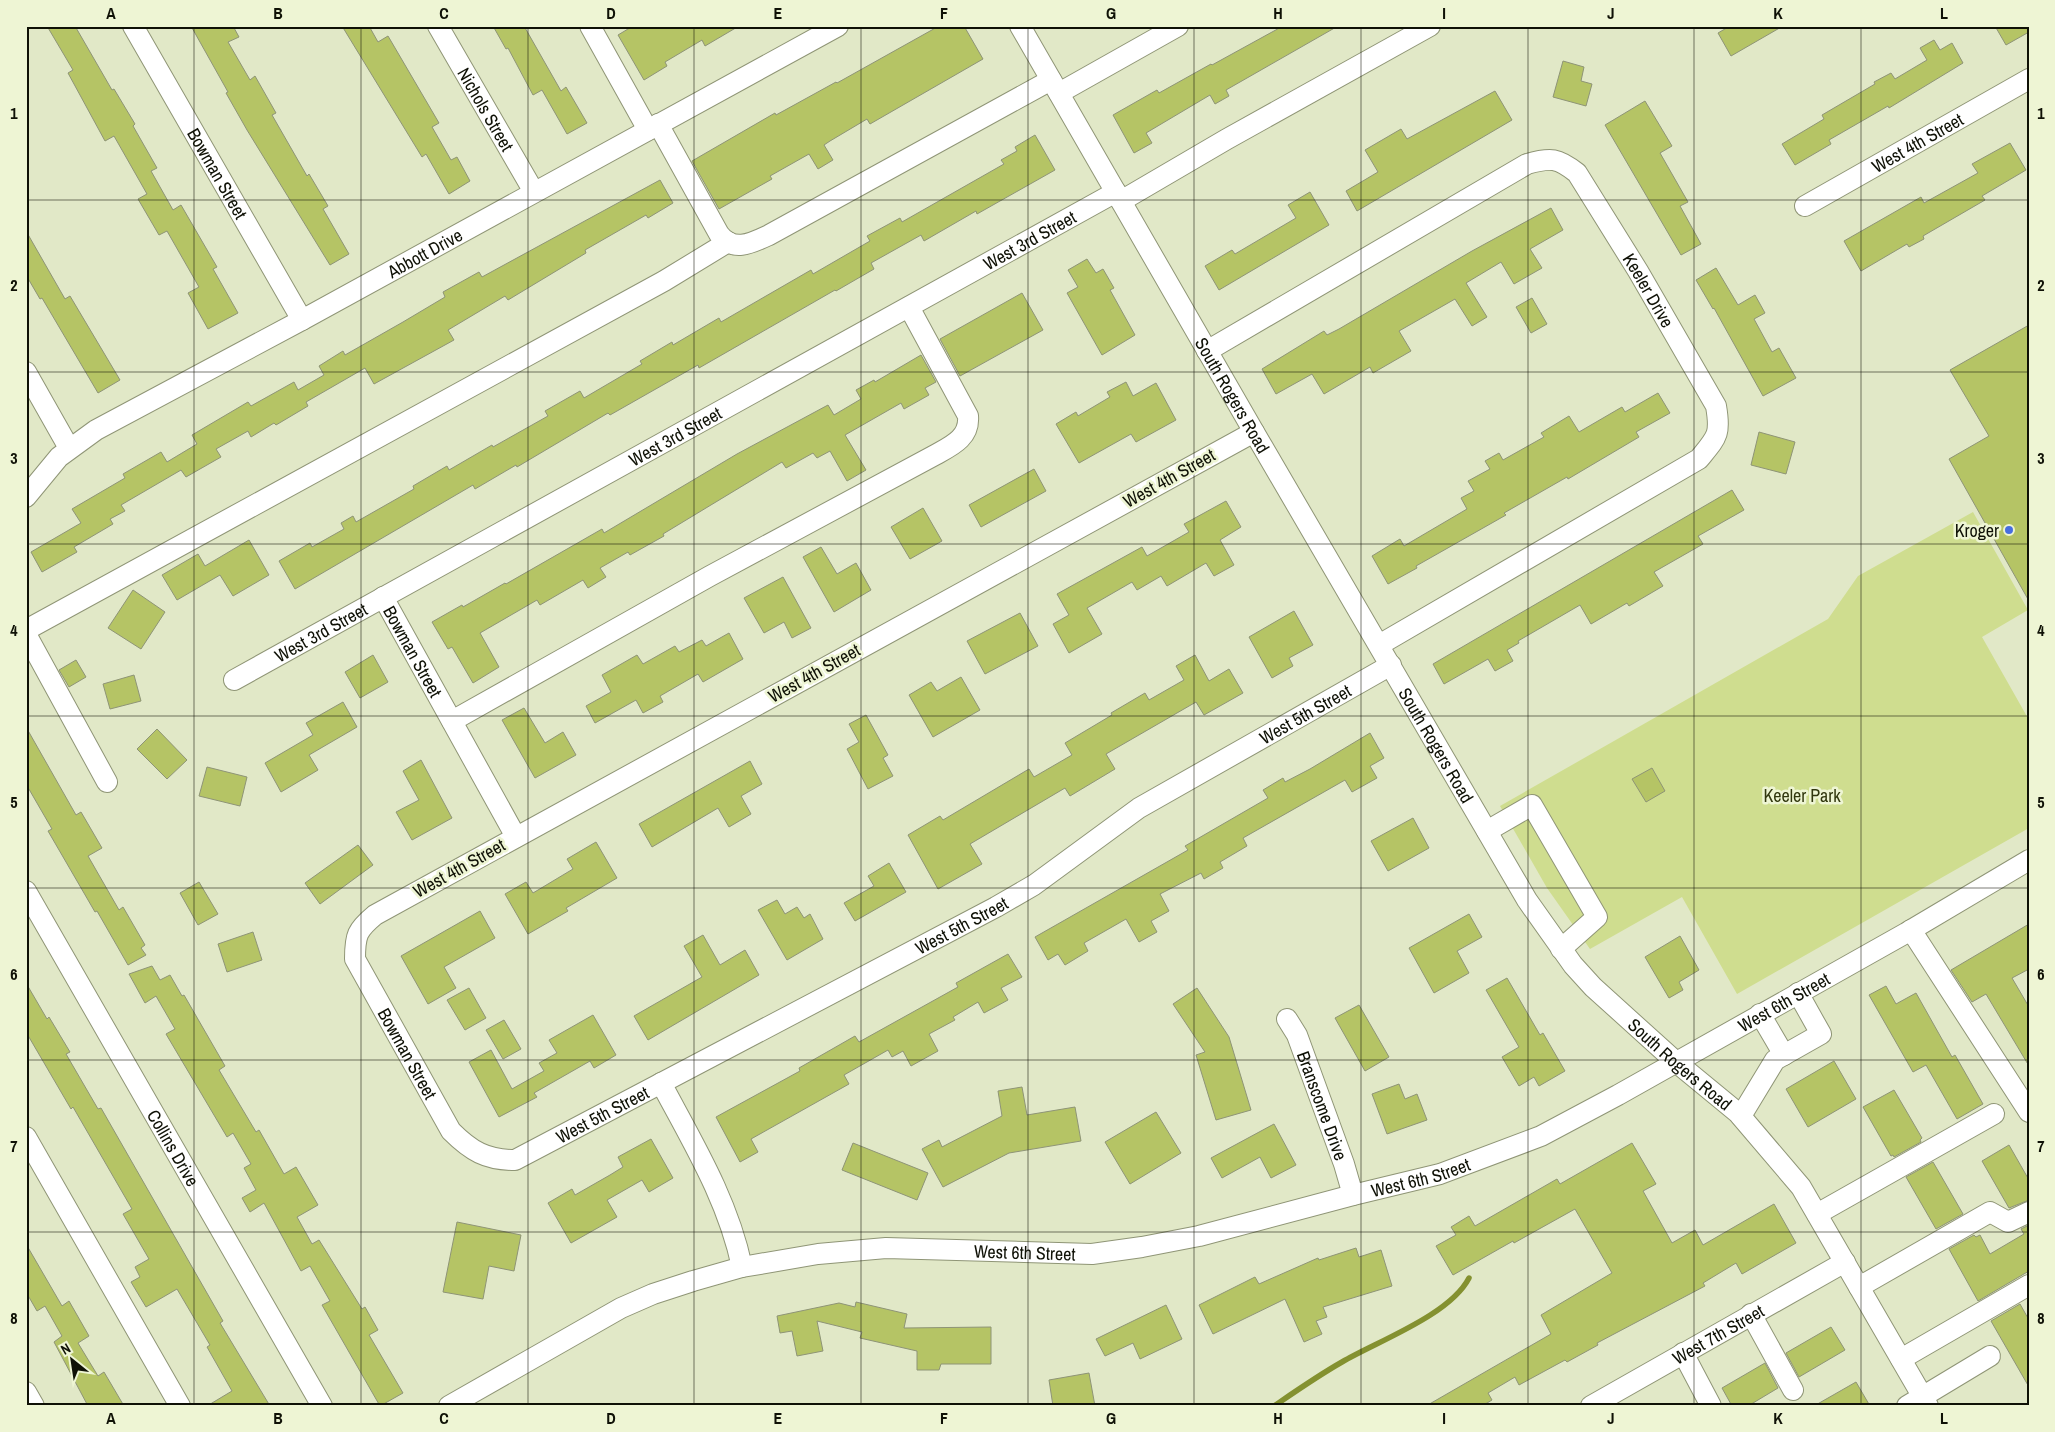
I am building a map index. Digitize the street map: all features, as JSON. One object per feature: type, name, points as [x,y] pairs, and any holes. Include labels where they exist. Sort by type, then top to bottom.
[{"type":"street","name":"Bowman Street","points":[[133,26],[302,320]]},
{"type":"street","name":"Nichols Street","points":[[438,26],[534,192]]},
{"type":"street","points":[[590,26],[720,234],[728,242],[744,246],[1178,26]]},
{"type":"street","name":"Abbott Drive","points":[[26,496],[59,457],[96,430],[302,320],[838,26]]},
{"type":"street","name":"South Rogers Road","points":[[1020,26],[1527,900],[1572,965],[1593,987],[1676,1062],[1741,1116],[1801,1187],[1901,1358],[1919,1403]]},
{"type":"street","name":"West 3rd Street","points":[[234,680],[909,307],[1227,139],[1430,26]]},
{"type":"street","name":"West 4th Street","points":[[1805,206],[2029,78]]},
{"type":"street","name":"Keeler Drive","points":[[1207,350],[1527,164],[1546,158],[1563,162],[1577,173],[1643,280],[1716,406],[1720,426],[1714,440],[1698,459],[1380,645]]},
{"type":"street","points":[[26,630],[664,281],[728,242]]},
{"type":"street","points":[[452,721],[710,576],[935,455],[961,439],[967,429],[968,422],[965,409],[909,307]]},
{"type":"street","points":[[26,372],[69,448]]},
{"type":"street","name":"West 4th Street","points":[[375,915],[1254,432]]},
{"type":"street","name":"Bowman Street","points":[[384,597],[516,837]]},
{"type":"street","points":[[26,634],[107,782]]},
{"type":"street","name":"West 5th Street","points":[[514,1160],[996,907],[1034,885],[1139,808],[1391,665]]},
{"type":"street","points":[[1487,831],[1532,805],[1597,917],[1561,949]]},
{"type":"street","name":"West 6th Street","points":[[742,1267],[818,1254],[886,1248],[1092,1254],[1199,1236],[1440,1174],[1542,1136],[1618,1096],[1911,930],[2029,860]]},
{"type":"street","name":"Collins Drive","points":[[26,891],[322,1406]]},
{"type":"street","name":"Bowman Street","points":[[375,915],[360,928],[355,939],[355,959],[451,1132],[465,1146],[480,1154],[497,1160],[514,1160]]},
{"type":"street","points":[[1911,930],[2028,1108]]},
{"type":"street","points":[[1741,1116],[1763,1083],[1775,1060],[1821,1034],[1798,994]]},
{"type":"street","points":[[1760,1014],[1784,1055]]},
{"type":"street","name":"Branscome Drive","points":[[1286,1019],[1296,1035],[1344,1164],[1353,1195]]},
{"type":"street","points":[[461,1403],[621,1308],[685,1283],[742,1267],[737,1244],[723,1202],[661,1083]]},
{"type":"street","points":[[1817,1214],[1994,1114]]},
{"type":"street","points":[[26,1137],[180,1406]]},
{"type":"street","points":[[1860,1287],[1990,1212],[2008,1222],[2029,1212]]},
{"type":"street","name":"West 7th Street","points":[[1591,1406],[1845,1262]]},
{"type":"street","points":[[1901,1358],[2029,1285]]},
{"type":"street","points":[[1751,1314],[1793,1390]]},
{"type":"street","points":[[1683,1353],[1711,1406]]},
{"type":"street","points":[[1919,1403],[1990,1356]]},
{"type":"street","points":[[26,1392],[34,1406]]},
{"type":"green space","name":"Keeler Park","points":[[1973,512],[2028,610],[1982,637],[2029,720],[2029,828],[1737,994],[1682,897],[1590,949],[1547,888],[1500,806],[1828,619],[1858,576]]},
{"type":"building","points":[[47,26],[75,26],[112,90],[114,89],[135,124],[133,126],[157,168],[151,171],[173,210],[181,205],[217,267],[213,269],[238,313],[208,329],[188,293],[199,287],[167,231],[159,235],[138,199],[147,194],[114,136],[105,141],[68,73],[73,70]]},
{"type":"building","points":[[191,26],[233,26],[239,37],[228,42],[250,80],[255,76],[276,113],[272,115],[307,176],[309,174],[328,206],[323,209],[349,254],[330,265],[247,130]]},
{"type":"building","points":[[342,26],[369,26],[378,42],[388,36],[439,123],[432,127],[451,160],[457,157],[470,181],[449,194],[426,154],[422,157]]},
{"type":"building","points":[[493,26],[524,26],[561,91],[566,87],[587,123],[567,134],[542,90],[533,95],[508,48],[506,49]]},
{"type":"building","points":[[633,26],[739,26],[705,46],[702,40],[665,62],[667,66],[644,80],[618,35]]},
{"type":"building","points":[[939,26],[964,26],[983,59],[870,124],[867,119],[824,145],[833,160],[818,169],[809,154],[770,176],[772,179],[719,209],[692,161],[775,113],[776,115],[837,83]]},
{"type":"building","points":[[1283,26],[1338,26],[1226,90],[1229,96],[1215,104],[1210,95],[1146,133],[1152,143],[1134,153],[1113,115],[1157,90],[1159,93]]},
{"type":"building","points":[[1730,26],[1783,26],[1731,56],[1718,33]]},
{"type":"building","points":[[1995,26],[2029,26],[2029,32],[2006,45]]},
{"type":"building","points":[[1934,40],[1940,50],[1952,43],[1963,63],[1889,108],[1888,106],[1829,140],[1831,144],[1795,165],[1782,144],[1824,119],[1822,115],[1875,84],[1874,82],[1891,73],[1895,79],[1927,60],[1920,48]]},
{"type":"building","points":[[1563,61],[1584,67],[1581,81],[1592,84],[1586,106],[1553,97]]},
{"type":"building","points":[[1495,91],[1512,120],[1357,211],[1346,191],[1378,172],[1365,150],[1401,129],[1407,139]]},
{"type":"building","points":[[1645,101],[1672,146],[1660,153],[1688,202],[1680,206],[1701,244],[1681,255],[1605,125]]},
{"type":"building","points":[[1035,135],[1055,170],[977,214],[976,211],[924,241],[921,235],[871,263],[874,269],[836,291],[699,368],[698,365],[610,415],[608,413],[517,467],[516,465],[475,489],[473,485],[295,589],[279,561],[310,543],[312,547],[344,529],[341,523],[353,516],[356,522],[414,489],[413,486],[447,466],[449,470],[548,416],[545,411],[580,391],[584,398],[642,364],[640,361],[672,342],[673,345],[719,318],[721,322],[811,270],[813,274],[870,241],[867,236],[900,218],[902,222],[1004,164],[1001,160],[1017,151],[1015,147]]},
{"type":"building","points":[[2010,143],[2026,170],[1982,196],[1985,200],[1923,236],[1924,239],[1909,247],[1907,244],[1861,271],[1844,241],[1921,197],[1924,203],[1978,173],[1972,164]]},
{"type":"building","points":[[660,180],[673,203],[648,218],[646,215],[585,250],[586,253],[508,300],[505,296],[448,330],[454,340],[374,384],[365,368],[306,402],[308,406],[276,425],[274,423],[251,437],[248,431],[216,449],[221,457],[186,477],[181,470],[121,505],[125,511],[110,519],[113,524],[74,547],[77,552],[42,572],[31,552],[81,523],[72,509],[125,478],[123,474],[161,452],[167,462],[197,444],[192,435],[248,402],[251,406],[294,382],[298,390],[324,375],[319,366],[343,351],[345,355],[445,297],[443,292],[479,272],[482,277]]},
{"type":"building","points":[[1310,192],[1329,225],[1219,290],[1205,266],[1232,250],[1235,254],[1296,218],[1288,205]]},
{"type":"building","points":[[1551,208],[1563,230],[1530,249],[1542,268],[1514,284],[1501,262],[1466,283],[1487,317],[1472,326],[1455,299],[1399,331],[1411,351],[1373,373],[1370,367],[1324,394],[1312,374],[1276,394],[1262,369],[1324,331],[1327,335],[1339,329],[1472,251]]},
{"type":"building","points":[[26,231],[65,299],[70,296],[120,380],[98,393],[42,298],[40,299],[26,275]]},
{"type":"building","points":[[1087,259],[1096,273],[1103,269],[1114,288],[1110,290],[1135,335],[1102,355],[1067,293],[1078,287],[1068,270]]},
{"type":"building","points":[[1716,268],[1738,305],[1755,295],[1765,313],[1754,319],[1772,352],[1779,348],[1796,378],[1763,396],[1714,308],[1696,280]]},
{"type":"building","points":[[1022,293],[1043,330],[960,376],[940,339]]},
{"type":"building","points":[[1532,298],[1547,324],[1531,333],[1516,307]]},
{"type":"building","points":[[2029,325],[2029,601],[1949,459],[1989,436],[1950,370]]},
{"type":"building","points":[[921,355],[936,382],[925,388],[929,395],[904,409],[901,403],[845,435],[866,470],[847,481],[830,451],[817,458],[813,453],[786,468],[782,462],[663,534],[664,536],[630,555],[628,552],[600,568],[606,577],[588,588],[583,580],[540,605],[537,600],[480,633],[499,667],[473,683],[452,647],[448,649],[432,622],[506,584],[602,529],[604,533],[737,454],[828,405],[834,415],[861,399],[856,390],[874,380],[875,382]]},
{"type":"building","points":[[1126,382],[1133,396],[1156,383],[1176,420],[1136,442],[1131,434],[1079,463],[1056,424],[1076,412],[1078,416],[1110,397],[1107,392]]},
{"type":"building","points":[[1658,393],[1670,413],[1636,432],[1639,437],[1568,479],[1567,477],[1504,513],[1506,515],[1388,584],[1372,556],[1400,539],[1404,546],[1467,509],[1461,498],[1474,491],[1468,481],[1490,469],[1485,461],[1499,453],[1503,460],[1544,437],[1541,433],[1569,416],[1579,432],[1622,407],[1625,412]]},
{"type":"building","points":[[1759,432],[1795,442],[1786,474],[1751,465]]},
{"type":"building","points":[[1034,469],[1046,491],[981,527],[969,505]]},
{"type":"building","points":[[1732,490],[1744,510],[1698,536],[1703,544],[1654,572],[1663,586],[1629,606],[1627,603],[1591,624],[1580,605],[1518,641],[1519,643],[1507,650],[1513,661],[1495,671],[1488,659],[1444,684],[1433,664]]},
{"type":"building","points":[[1226,501],[1241,527],[1220,540],[1234,565],[1214,576],[1206,563],[1167,586],[1161,576],[1137,590],[1132,582],[1087,608],[1102,634],[1069,653],[1053,624],[1069,615],[1057,594],[1142,547],[1147,556],[1189,532],[1184,524]]},
{"type":"building","points":[[923,508],[942,541],[910,559],[891,527]]},
{"type":"building","points":[[249,540],[269,575],[233,596],[220,575],[177,600],[162,575],[198,554],[205,566]]},
{"type":"building","points":[[821,547],[837,574],[856,563],[871,590],[834,612],[803,557]]},
{"type":"building","points":[[783,577],[811,628],[792,638],[784,622],[764,633],[744,598]]},
{"type":"building","points":[[133,590],[165,612],[141,649],[108,628]]},
{"type":"building","points":[[1294,611],[1313,645],[1289,658],[1293,666],[1272,678],[1249,637]]},
{"type":"building","points":[[1020,613],[1038,646],[985,674],[967,641]]},
{"type":"building","points":[[729,633],[743,659],[703,682],[698,674],[660,696],[663,702],[643,713],[636,700],[595,723],[586,706],[611,692],[602,675],[637,655],[643,664],[675,646],[679,652],[702,640],[706,646]]},
{"type":"building","points":[[373,655],[388,682],[360,698],[345,672]]},
{"type":"building","points":[[1195,655],[1209,681],[1229,669],[1243,693],[1204,715],[1196,702],[1106,754],[1115,769],[1070,796],[1065,788],[970,844],[982,864],[938,889],[908,835],[940,816],[943,820],[1029,769],[1034,777],[1072,755],[1065,743],[1145,693],[1149,700],[1184,680],[1176,666]]},
{"type":"building","points":[[76,660],[86,677],[69,687],[59,670]]},
{"type":"building","points":[[134,675],[141,701],[110,709],[103,684]]},
{"type":"building","points":[[961,677],[980,710],[933,737],[909,695],[931,682],[937,691]]},
{"type":"building","points":[[343,702],[357,727],[309,755],[318,770],[281,792],[265,763],[313,735],[306,723]]},
{"type":"building","points":[[524,708],[545,743],[563,732],[576,755],[535,778],[502,720]]},
{"type":"building","points":[[866,715],[888,755],[883,758],[893,776],[868,789],[847,749],[859,742],[849,724]]},
{"type":"building","points":[[26,727],[76,815],[81,812],[102,848],[88,856],[119,910],[123,907],[145,945],[141,948],[146,955],[128,965],[48,831],[52,829],[26,784]]},
{"type":"building","points":[[157,729],[187,760],[167,779],[137,749]]},
{"type":"building","points":[[1370,733],[1384,758],[1370,766],[1377,778],[1352,792],[1345,780],[1243,838],[1247,846],[1220,862],[1223,868],[1204,879],[1201,873],[1160,894],[1169,911],[1151,921],[1157,932],[1139,942],[1126,919],[1084,943],[1088,951],[1065,965],[1058,954],[1048,960],[1035,937],[1188,850],[1185,846],[1268,798],[1263,790],[1283,778],[1285,782],[1310,769]]},
{"type":"building","points":[[421,760],[452,818],[412,840],[396,812],[419,800],[403,771]]},
{"type":"building","points":[[750,761],[762,784],[741,796],[751,814],[729,827],[718,808],[652,847],[639,824]]},
{"type":"building","points":[[207,767],[247,777],[240,806],[199,796]]},
{"type":"building","points":[[1652,768],[1665,791],[1646,802],[1632,779]]},
{"type":"building","points":[[1413,818],[1429,848],[1388,871],[1371,841]]},
{"type":"building","points":[[596,842],[617,878],[566,908],[568,911],[528,934],[505,894],[526,882],[533,893],[573,869],[567,859]]},
{"type":"building","points":[[358,845],[373,865],[320,904],[305,883]]},
{"type":"building","points":[[889,863],[906,892],[855,921],[844,903],[874,886],[868,876]]},
{"type":"building","points":[[199,882],[218,914],[198,925],[180,893]]},
{"type":"building","points":[[777,900],[785,914],[797,907],[804,918],[810,914],[823,939],[787,960],[758,910]]},
{"type":"building","points":[[480,911],[495,938],[444,967],[456,988],[428,1004],[401,956]]},
{"type":"building","points":[[1469,914],[1482,937],[1457,951],[1469,973],[1434,993],[1409,948]]},
{"type":"building","points":[[2029,924],[2029,969],[2012,978],[2029,1007],[2029,1066],[1986,994],[1972,1002],[1951,970]]},
{"type":"building","points":[[253,932],[262,960],[227,972],[218,944]]},
{"type":"building","points":[[703,935],[720,965],[745,950],[759,975],[648,1040],[634,1016],[702,977],[684,946]]},
{"type":"building","points":[[1680,936],[1699,970],[1679,982],[1683,990],[1669,998],[1645,957]]},
{"type":"building","points":[[1008,954],[1022,977],[1001,988],[1008,1000],[984,1013],[978,1002],[953,1017],[955,1020],[929,1034],[938,1051],[911,1066],[903,1051],[892,1057],[888,1050],[844,1075],[849,1084],[751,1139],[758,1152],[740,1162],[716,1117],[800,1071],[799,1068],[855,1036],[859,1042],[958,987],[956,983]]},
{"type":"building","points":[[152,966],[160,980],[170,975],[182,996],[184,995],[225,1066],[219,1070],[256,1132],[259,1130],[284,1174],[296,1167],[318,1205],[297,1217],[312,1244],[319,1240],[362,1309],[365,1307],[378,1330],[369,1335],[403,1393],[380,1406],[322,1305],[330,1301],[310,1266],[301,1271],[264,1203],[250,1212],[242,1198],[256,1190],[244,1168],[251,1164],[233,1133],[227,1137],[166,1034],[175,1029],[156,996],[145,1003],[129,974]]},
{"type":"building","points":[[1507,978],[1540,1035],[1543,1033],[1565,1071],[1539,1086],[1534,1077],[1519,1086],[1502,1057],[1519,1047],[1486,990]]},
{"type":"building","points":[[26,983],[47,1019],[49,1017],[70,1052],[66,1054],[98,1109],[101,1108],[223,1321],[220,1323],[270,1406],[207,1406],[232,1391],[207,1347],[210,1345],[177,1289],[146,1307],[131,1282],[140,1277],[135,1267],[149,1259],[123,1214],[132,1209],[73,1107],[71,1109],[26,1032]]},
{"type":"building","points":[[1886,986],[1896,1004],[1916,993],[1952,1057],[1955,1055],[1983,1104],[1957,1119],[1926,1065],[1913,1072],[1869,995]]},
{"type":"building","points":[[469,988],[486,1018],[465,1030],[447,1000]]},
{"type":"building","points":[[1197,988],[1229,1037],[1251,1110],[1216,1120],[1196,1055],[1205,1052],[1173,1004]]},
{"type":"building","points":[[1359,1005],[1389,1057],[1365,1071],[1335,1018]]},
{"type":"building","points":[[593,1015],[616,1055],[594,1068],[590,1061],[534,1093],[537,1097],[499,1117],[469,1062],[491,1050],[512,1089],[544,1071],[539,1063],[557,1053],[549,1040]]},
{"type":"building","points":[[504,1020],[521,1049],[503,1059],[486,1030]]},
{"type":"building","points":[[1834,1061],[1856,1099],[1808,1127],[1786,1089]]},
{"type":"building","points":[[1399,1084],[1405,1099],[1417,1094],[1427,1120],[1387,1134],[1372,1094]]},
{"type":"building","points":[[1022,1087],[1027,1115],[1075,1107],[1081,1141],[1009,1153],[943,1187],[922,1149],[939,1140],[942,1147],[1002,1116],[998,1091]]},
{"type":"building","points":[[1894,1090],[1922,1138],[1921,1142],[1894,1157],[1893,1155],[1891,1156],[1863,1107]]},
{"type":"building","points":[[1156,1112],[1181,1153],[1130,1184],[1105,1142]]},
{"type":"building","points":[[1274,1124],[1296,1165],[1271,1178],[1260,1157],[1222,1178],[1211,1158]]},
{"type":"building","points":[[651,1139],[673,1178],[649,1192],[642,1180],[607,1200],[617,1217],[571,1243],[548,1203],[572,1189],[575,1195],[623,1167],[618,1157]]},
{"type":"building","points":[[853,1143],[928,1173],[917,1200],[842,1170]]},
{"type":"building","points":[[1632,1143],[1656,1184],[1643,1191],[1672,1243],[1695,1230],[1703,1245],[1774,1204],[1796,1243],[1742,1274],[1736,1263],[1703,1283],[1705,1286],[1597,1343],[1598,1345],[1567,1362],[1565,1360],[1519,1385],[1515,1377],[1488,1393],[1492,1400],[1482,1406],[1426,1406],[1551,1334],[1541,1315],[1612,1273],[1575,1209],[1453,1275],[1436,1246],[1456,1235],[1451,1227],[1469,1216],[1475,1226],[1557,1179],[1560,1184]]},
{"type":"building","points":[[2009,1145],[2029,1180],[2029,1200],[2009,1208],[1982,1161]]},
{"type":"building","points":[[1933,1162],[1963,1214],[1936,1229],[1906,1177]]},
{"type":"building","points":[[457,1222],[521,1235],[514,1271],[489,1266],[483,1299],[443,1292]]},
{"type":"building","points":[[2029,1225],[2029,1271],[1978,1301],[1949,1249],[1974,1235],[1976,1237],[1980,1235],[1990,1254],[2024,1234],[2021,1229]]},
{"type":"building","points":[[26,1244],[62,1306],[69,1301],[89,1336],[78,1343],[98,1376],[104,1372],[124,1406],[88,1406],[54,1342],[62,1336],[45,1306],[37,1311],[26,1292]]},
{"type":"building","points":[[1356,1248],[1359,1257],[1381,1250],[1392,1286],[1323,1307],[1327,1317],[1316,1321],[1322,1334],[1304,1342],[1285,1299],[1213,1334],[1199,1305],[1255,1277],[1259,1284],[1318,1258],[1319,1260]]},
{"type":"building","points":[[856,1302],[907,1314],[904,1328],[991,1327],[991,1364],[941,1364],[939,1370],[917,1370],[917,1351],[860,1338],[862,1332],[817,1321],[823,1351],[797,1356],[792,1331],[780,1333],[777,1316],[839,1303],[855,1307]]},
{"type":"building","points":[[2020,1304],[2029,1320],[2029,1387],[1991,1321]]},
{"type":"building","points":[[1166,1305],[1182,1339],[1140,1359],[1133,1343],[1105,1356],[1096,1339]]},
{"type":"building","points":[[1831,1327],[1845,1350],[1799,1377],[1786,1353]]},
{"type":"building","points":[[1765,1363],[1778,1388],[1748,1406],[1732,1406],[1722,1388]]},
{"type":"building","points":[[1089,1373],[1095,1406],[1053,1406],[1049,1380]]},
{"type":"building","points":[[1856,1382],[1870,1406],[1814,1406]]},
{"type":"waterway","points":[[1274,1406],[1333,1367],[1430,1315],[1460,1291],[1469,1278]]},
{"type":"place","name":"Kroger","points":[[2009,530]]}]
